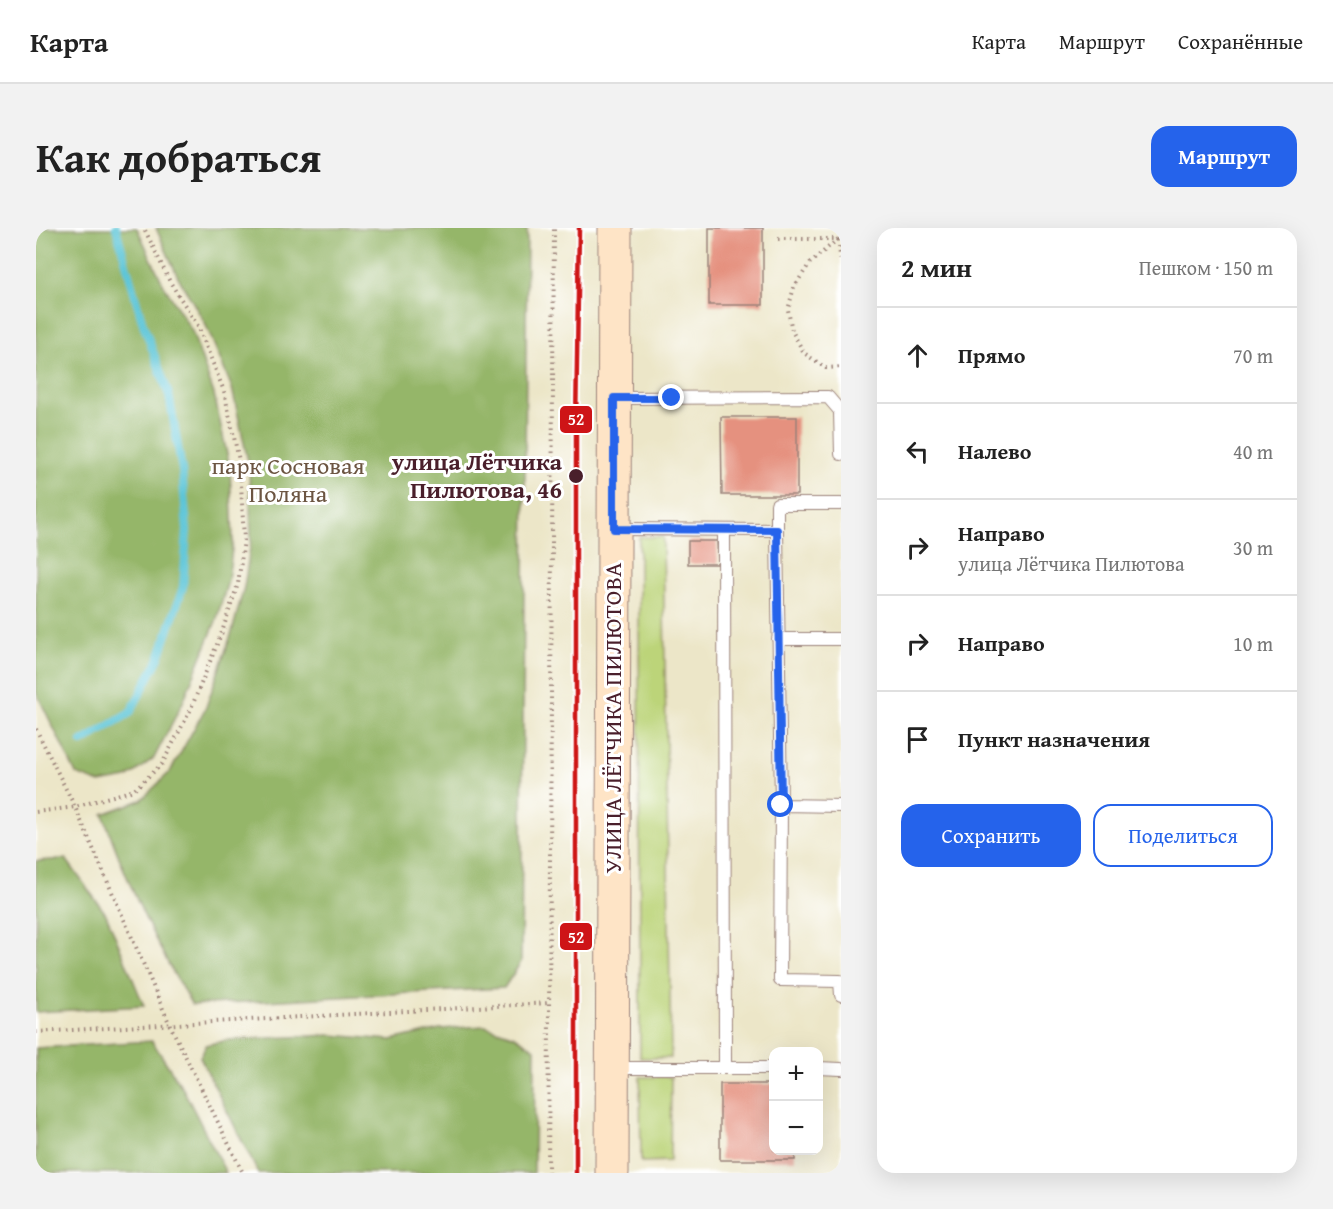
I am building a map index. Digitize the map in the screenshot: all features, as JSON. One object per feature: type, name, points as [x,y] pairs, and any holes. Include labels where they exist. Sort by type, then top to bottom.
[{"type":"street","name":"УЛИЦА ЛЁТЧИКА ПИЛЮТОВА","points":[[612,1173],[615,228]]},
{"type":"lane","points":[[614,398],[828,397],[840,411],[841,453]]},
{"type":"lane","points":[[841,504],[777,504],[781,805],[780,980],[841,981],[841,995]]},
{"type":"lane","points":[[614,529],[777,530]]},
{"type":"lane","points":[[724,531],[725,1068]]},
{"type":"lane","points":[[778,639],[841,639]]},
{"type":"lane","points":[[781,805],[841,806]]},
{"type":"lane","points":[[613,1068],[769,1068]]},
{"type":"lane","points":[[823,1068],[841,1069]]},
{"type":"path","points":[[36,812],[75,807],[134,790],[162,764],[190,711],[222,633],[238,584],[244,540],[240,465],[224,391],[198,326],[170,282],[144,228]]},
{"type":"path","points":[[548,1173],[554,228]]},
{"type":"path","points":[[778,239],[839,239]]},
{"type":"path","points":[[839,239],[841,262]]},
{"type":"path","points":[[839,239],[810,263],[794,287],[788,310],[792,331],[804,353],[826,368],[841,367]]},
{"type":"path","points":[[36,729],[75,807],[170,1025],[243,1173]]},
{"type":"path","points":[[36,1032],[549,1003]]},
{"type":"green space","points":[[36,228],[137,228],[164,286],[192,331],[214,394],[230,468],[233,541],[228,581],[216,621],[183,702],[154,758],[127,778],[100,783],[76,774],[36,692]]},
{"type":"green space","name":"парк Сосновая Поляна","points":[[156,228],[527,228],[521,962],[504,988],[192,1005],[142,911],[103,814],[141,800],[170,772],[206,707],[232,632],[244,587],[251,541],[249,466],[232,388],[205,323],[178,277]]},
{"type":"green space","points":[[639,537],[663,537],[671,1058],[640,1058]]},
{"type":"green space","points":[[66,859],[106,914],[144,1006],[36,1012],[36,861]]},
{"type":"green space","points":[[485,1026],[515,1036],[535,1049],[534,1173],[258,1173],[200,1057],[206,1045],[229,1040],[331,1035],[391,1040],[440,1029]]},
{"type":"green space","points":[[152,1041],[183,1089],[226,1173],[36,1173],[36,1048]]},
{"type":"green space","points":[[640,1077],[671,1077],[670,1161],[641,1162]]},
{"type":"building","points":[[709,228],[763,228],[763,305],[709,305]]},
{"type":"building","points":[[721,417],[797,417],[797,495],[722,495]]},
{"type":"building","points":[[688,541],[717,541],[718,564],[688,564]]},
{"type":"building","points":[[720,1084],[769,1084],[769,1155],[795,1155],[795,1160],[720,1160]]},
{"type":"waterway","points":[[82,742],[130,713],[159,658],[183,587],[187,530],[182,470],[169,395],[143,324],[116,228]]},
{"type":"transit line","name":"52","points":[[576,1173],[576,425],[579,228]]},
{"type":"place","name":"улица Лётчика Пилютова, 46","points":[[576,476]]},
{"type":"route","points":[[672,398],[614,398],[614,529],[777,530],[781,805]]}]
